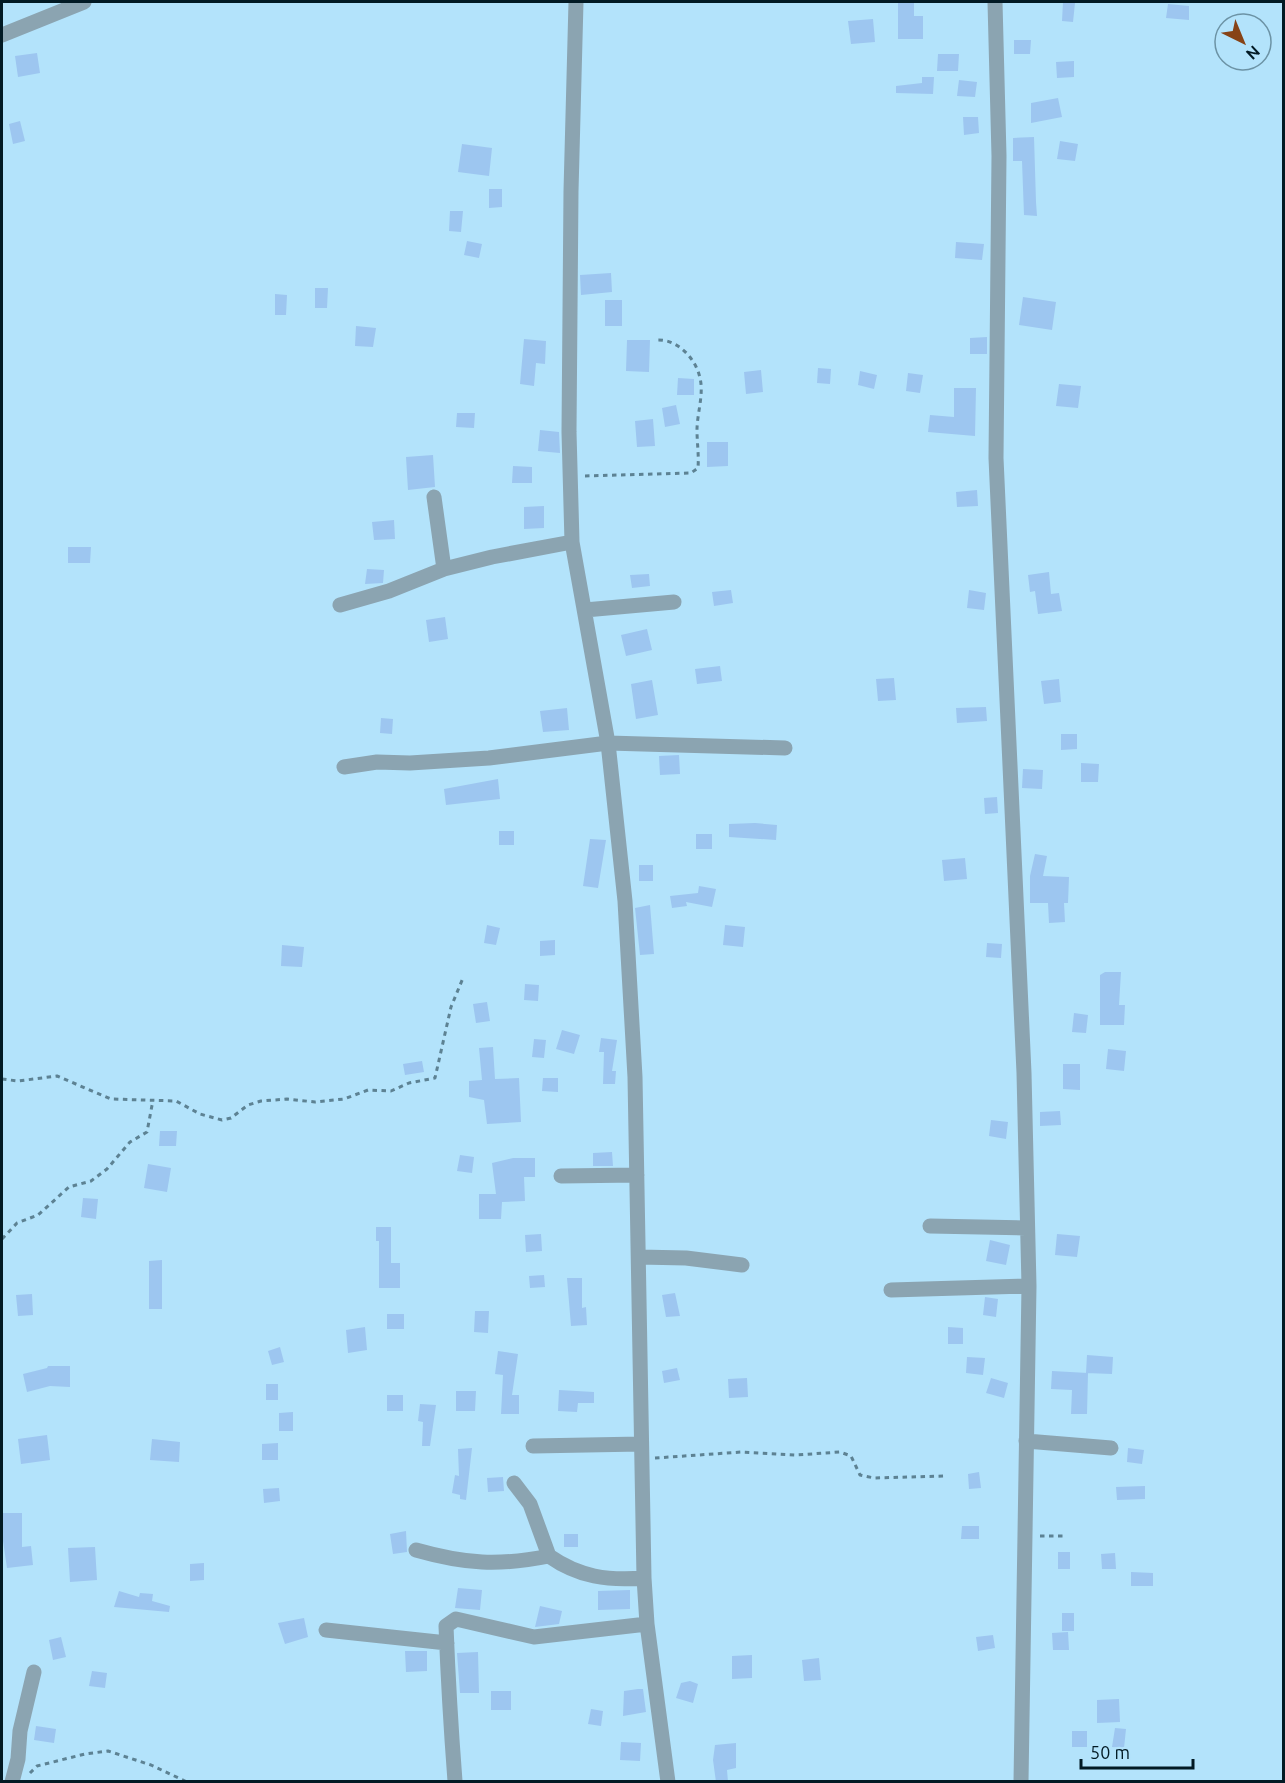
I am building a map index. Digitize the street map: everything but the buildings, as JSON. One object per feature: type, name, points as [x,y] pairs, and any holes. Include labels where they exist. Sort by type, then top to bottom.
[{"type":"street","points":[[2,35],[84,2]]},
{"type":"street","points":[[576,2],[571,191],[572,542],[609,743],[624,890],[632,1006],[637,1175],[644,1578],[647,1624],[668,1782]]},
{"type":"street","points":[[995,2],[999,156],[996,458],[1024,1073],[1029,1286],[1023,1537],[1021,1782]]},
{"type":"street","points":[[434,496],[444,569]]},
{"type":"street","points":[[340,605],[389,591],[444,569],[492,556],[572,542]]},
{"type":"street","points":[[585,610],[674,602]]},
{"type":"street","points":[[344,767],[377,762],[410,763],[512,756],[609,743],[785,748]]},
{"type":"street","points":[[561,1176],[637,1175]]},
{"type":"street","points":[[930,1226],[1026,1228]]},
{"type":"street","points":[[639,1257],[686,1258],[742,1265]]},
{"type":"street","points":[[891,1290],[1029,1286]]},
{"type":"street","points":[[1026,1441],[1111,1448]]},
{"type":"street","points":[[533,1446],[641,1452]]},
{"type":"street","points":[[514,1483],[530,1504],[549,1556]]},
{"type":"street","points":[[416,1550],[450,1560],[495,1564],[549,1556],[581,1574],[617,1581],[644,1578]]},
{"type":"street","points":[[455,1781],[449,1724],[446,1626],[456,1619],[534,1637],[647,1624]]},
{"type":"street","points":[[326,1630],[447,1643]]},
{"type":"street","points":[[12,1782],[33,1672]]},
{"type":"path","points":[[571,478],[691,473],[699,468],[700,449],[697,431],[700,379],[689,354],[673,343],[657,340]]},
{"type":"path","points":[[2,1079],[18,1081],[57,1076],[111,1099],[176,1101],[200,1114],[222,1120],[231,1118],[248,1105],[261,1101],[287,1099],[315,1102],[344,1099],[368,1089],[392,1091],[409,1083],[435,1078],[451,1007],[463,978]]},
{"type":"path","points":[[2,1239],[17,1222],[38,1215],[69,1187],[91,1181],[107,1169],[130,1142],[147,1132],[153,1100]]},
{"type":"path","points":[[641,1452],[742,1452],[796,1455],[840,1452],[851,1456],[860,1475],[874,1478],[947,1476]]},
{"type":"path","points":[[1023,1537],[1064,1536]]},
{"type":"path","points":[[29,1774],[37,1766],[85,1754],[108,1751],[151,1765],[187,1782]]}]
